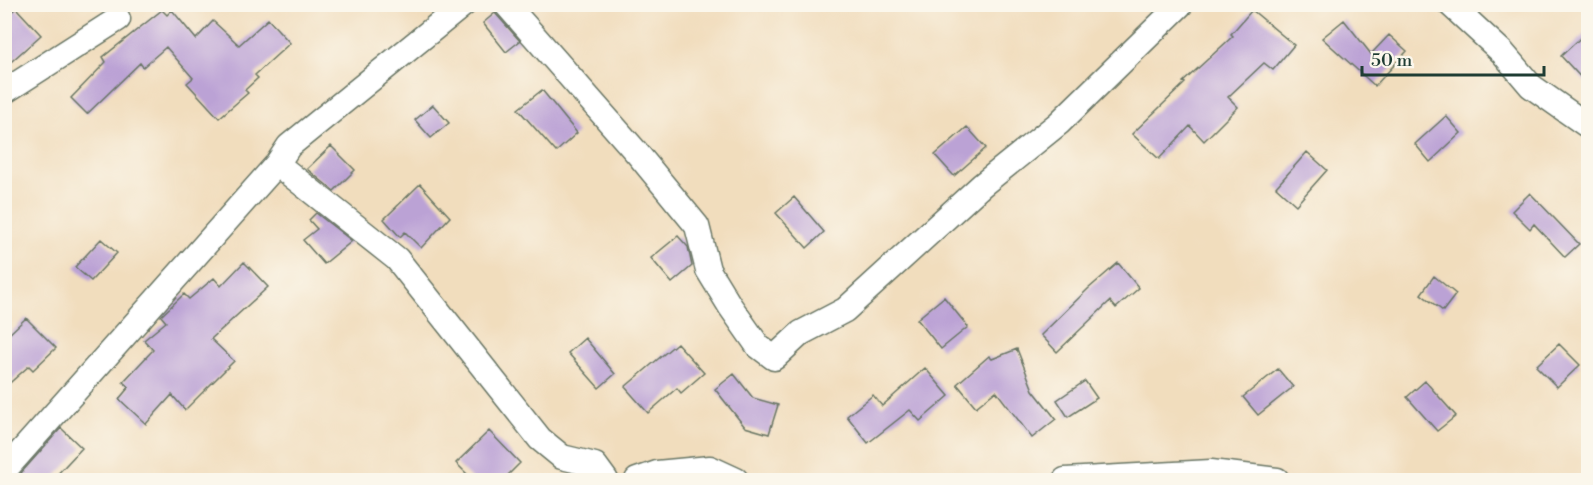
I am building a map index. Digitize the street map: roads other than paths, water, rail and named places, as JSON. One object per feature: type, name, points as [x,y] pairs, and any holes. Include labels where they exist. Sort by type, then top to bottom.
[{"type":"street","points":[[4,471],[277,164],[289,146],[464,4]]},
{"type":"street","points":[[506,4],[637,153],[697,226],[708,270],[758,346],[774,358],[801,333],[845,310],[981,184],[1059,123],[1181,4]]},
{"type":"street","points":[[1450,4],[1503,53],[1531,86],[1588,126]]},
{"type":"street","points":[[4,92],[118,19]]},
{"type":"street","points":[[277,164],[397,259],[540,439],[562,457],[595,465],[606,480]]},
{"type":"street","points":[[637,480],[657,473],[710,468],[736,480]]},
{"type":"street","points":[[1065,480],[1211,472],[1277,480]]}]
